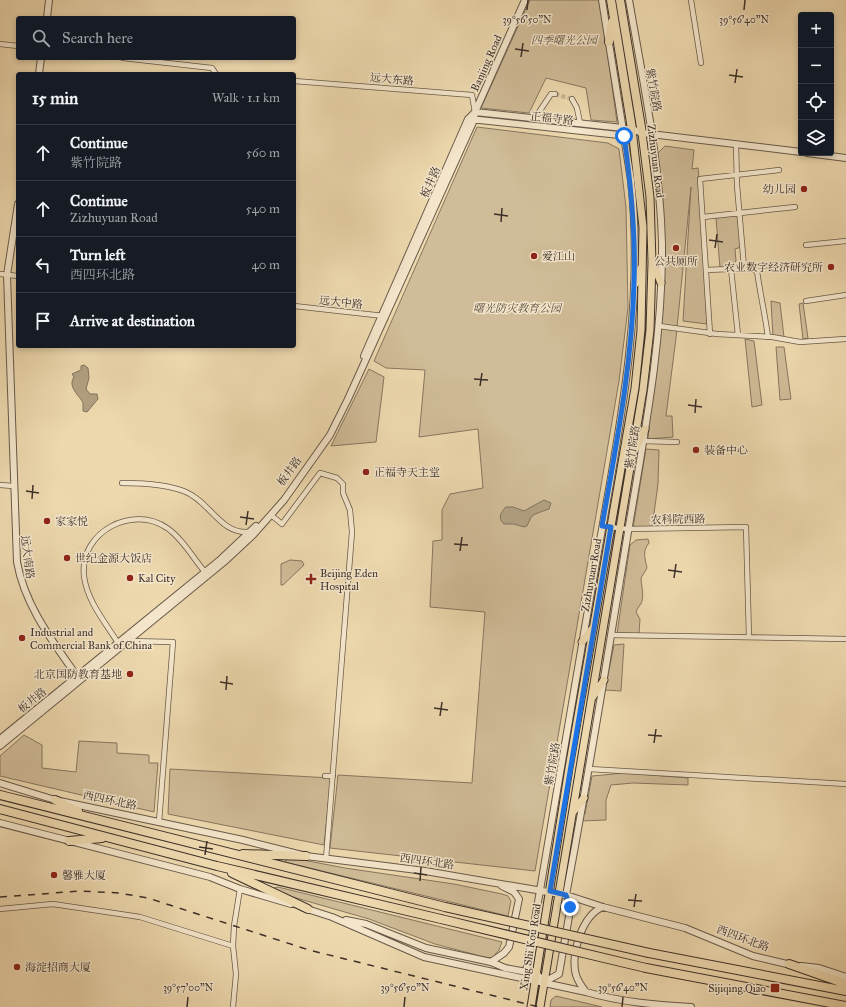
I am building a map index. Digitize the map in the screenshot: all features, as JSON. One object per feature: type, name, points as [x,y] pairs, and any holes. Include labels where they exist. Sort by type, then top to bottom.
[{"type":"highway","name":"Zizhuyuan Road","points":[[611,0],[632,133]]},
{"type":"highway","name":"Zizhuyuan Road","points":[[620,0],[642,133]]},
{"type":"highway","points":[[622,14],[628,0]]},
{"type":"highway","points":[[609,42],[613,13]]},
{"type":"highway","name":"西四环北路","points":[[0,795],[445,907],[649,953],[846,991]]},
{"type":"highway","points":[[55,800],[97,819]]},
{"type":"highway","points":[[0,809],[217,866],[646,968],[846,1006]]},
{"type":"highway","points":[[69,841],[110,837]]},
{"type":"highway","points":[[227,853],[306,856]]},
{"type":"highway","points":[[217,866],[308,909]]},
{"type":"highway","points":[[789,964],[846,984]]},
{"type":"main road","name":"Zizhuyuan Road","points":[[550,891],[635,388],[641,330],[643,226],[632,133]]},
{"type":"main road","name":"Zizhuyuan Road","points":[[558,894],[631,458],[650,330],[652,262],[650,198],[642,133]]},
{"type":"main road","points":[[652,262],[661,283]]},
{"type":"main road","points":[[634,284],[643,263]]},
{"type":"main road","points":[[631,458],[645,429]]},
{"type":"main road","points":[[582,642],[594,627]]},
{"type":"main road","points":[[591,699],[604,680]]},
{"type":"main road","points":[[572,812],[584,798]]},
{"type":"main road","name":"Xing Shi Kou Road","points":[[540,1007],[540,982],[537,974],[550,891]]},
{"type":"main road","name":"Xing Shi Kou Road","points":[[531,1007],[540,982],[558,894]]},
{"type":"street","points":[[47,16],[49,0]]},
{"type":"street","name":"Banjing Road","points":[[475,112],[525,0]]},
{"type":"street","name":"紫竹院路","points":[[526,972],[629,360],[634,284],[633,204],[623,128],[602,0]]},
{"type":"street","name":"紫竹院路","points":[[566,895],[604,680],[654,374],[659,326],[661,283],[660,205],[652,133],[628,0]]},
{"type":"street","points":[[691,0],[701,63]]},
{"type":"street","points":[[0,44],[16,46]]},
{"type":"street","points":[[39,72],[42,60]]},
{"type":"street","points":[[141,60],[212,68],[215,72]]},
{"type":"street","name":"远大东路","points":[[296,81],[472,96],[475,112]]},
{"type":"street","points":[[532,118],[536,115],[551,94],[556,94]]},
{"type":"street","points":[[572,99],[577,108],[580,124]]},
{"type":"street","points":[[471,119],[475,112],[623,128],[632,133],[652,133],[798,152]]},
{"type":"street","name":"正福寺路","points":[[471,119],[624,136],[632,133]]},
{"type":"street","name":"板井路","points":[[0,739],[78,679],[205,572],[249,532],[281,498],[307,463],[326,433],[345,398],[384,316],[471,119]]},
{"type":"street","points":[[736,144],[744,267]]},
{"type":"street","points":[[830,156],[846,158]]},
{"type":"street","points":[[710,334],[700,179],[779,170]]},
{"type":"street","points":[[703,217],[795,207]]},
{"type":"street","name":"远大南路","points":[[16,213],[3,275],[16,555],[21,583],[39,620],[78,679]]},
{"type":"street","points":[[806,245],[846,241]]},
{"type":"street","points":[[706,270],[744,267],[757,271],[762,300],[765,308],[768,337]]},
{"type":"street","points":[[731,269],[738,335]]},
{"type":"street","points":[[3,275],[16,276]]},
{"type":"street","points":[[806,301],[846,295]]},
{"type":"street","name":"远大中路","points":[[296,306],[384,316]]},
{"type":"street","points":[[0,746],[123,642],[224,562],[271,515],[330,435],[354,388],[384,316]]},
{"type":"street","points":[[659,326],[710,334],[768,337],[800,342],[845,340]]},
{"type":"street","points":[[643,441],[677,442]]},
{"type":"street","points":[[271,515],[282,524],[320,473],[337,478],[343,484],[343,493],[350,510],[352,532],[326,859]]},
{"type":"street","points":[[122,483],[140,483],[186,492],[208,506],[223,525],[234,531],[249,532]]},
{"type":"street","points":[[0,485],[13,486]]},
{"type":"street","points":[[123,642],[94,606],[84,575],[89,548],[103,531],[122,520],[142,520],[156,523],[174,533],[205,572]]},
{"type":"street","name":"农科院西路","points":[[602,526],[628,529],[746,527],[749,637]]},
{"type":"street","points":[[611,635],[846,639]]},
{"type":"street","points":[[123,642],[173,642],[159,822]]},
{"type":"street","points":[[589,769],[846,784]]},
{"type":"street","points":[[325,776],[333,776]]},
{"type":"street","name":"西四环北路","points":[[0,784],[55,800],[243,840],[306,856],[425,871],[550,891],[603,907],[686,928],[753,956],[789,964],[819,968],[846,976]]},
{"type":"street","points":[[0,823],[210,877],[332,917],[424,957],[480,968],[586,992],[610,999],[642,1004],[691,1007]]},
{"type":"street","points":[[491,962],[504,953],[509,947],[519,899],[514,892],[498,883]]},
{"type":"street","points":[[233,1007],[236,974],[233,946],[234,926],[240,888]]},
{"type":"street","points":[[540,982],[559,974],[571,904],[566,895]]},
{"type":"street","points":[[0,909],[52,904],[140,917],[233,946]]},
{"type":"street","points":[[586,992],[576,977],[575,970],[578,944],[583,926],[590,914],[603,907]]},
{"type":"street","points":[[332,917],[366,924],[426,948],[491,962],[505,968]]},
{"type":"street","points":[[480,968],[505,968],[537,974]]},
{"type":"street","points":[[526,972],[540,982]]},
{"type":"green space","name":"四季曙光公园","points":[[530,0],[600,0],[617,122],[591,120],[586,88],[546,78],[529,113],[481,108]]},
{"type":"green space","name":"曙光防灾教育公园","points":[[477,127],[608,143],[619,149],[626,207],[628,308],[619,381],[535,871],[330,848],[338,775],[472,783],[485,612],[430,607],[433,541],[442,540],[442,510],[450,494],[483,488],[478,429],[419,437],[425,370],[386,368],[374,361]]},
{"type":"green space","points":[[665,146],[694,150],[692,169],[698,168],[700,188],[707,324],[683,321],[691,187],[676,338],[666,416],[672,416],[673,437],[648,439],[664,246],[657,154]]},
{"type":"green space","points":[[738,215],[741,247],[735,249],[736,261],[732,266],[720,268],[716,218]]},
{"type":"green space","points":[[771,301],[780,303],[784,337],[773,337]]},
{"type":"green space","points":[[803,303],[808,338],[803,339],[799,304]]},
{"type":"green space","points":[[745,339],[754,341],[762,405],[752,407]]},
{"type":"green space","points":[[776,347],[784,347],[791,399],[780,400]]},
{"type":"green space","points":[[369,369],[384,377],[376,442],[331,446]]},
{"type":"green space","points":[[646,449],[659,450],[658,484],[652,528],[633,528]]},
{"type":"green space","points":[[648,539],[649,543],[645,549],[647,568],[641,578],[643,595],[642,601],[636,612],[640,619],[639,634],[617,634],[630,545],[636,540]]},
{"type":"green space","points":[[290,560],[302,561],[304,565],[283,585],[281,585],[281,564]]},
{"type":"green space","points":[[624,644],[621,691],[605,690],[614,645]]},
{"type":"green space","points":[[24,735],[42,745],[42,768],[76,772],[79,741],[117,743],[117,753],[149,755],[149,763],[158,763],[154,812],[0,776],[0,756]]},
{"type":"green space","points":[[170,769],[331,778],[324,845],[168,814]]},
{"type":"green space","points":[[625,773],[688,778],[688,785],[633,783],[611,785],[606,800],[606,820],[581,821],[582,815],[585,814],[592,776]]},
{"type":"green space","points":[[287,857],[345,868],[454,884],[502,894],[508,896],[511,901],[508,916],[285,862]]},
{"type":"green space","points":[[278,887],[502,942],[499,950],[492,958],[484,957],[435,944],[369,919],[286,895],[276,891],[274,888]]},
{"type":"green space","points":[[556,996],[602,1007],[550,1007],[551,1000]]},
{"type":"shaded area","points":[[84,365],[88,368],[89,378],[86,389],[90,394],[97,394],[98,399],[87,412],[83,411],[83,403],[72,384],[74,377],[72,374],[81,370],[81,366]]},
{"type":"shaded area","points":[[544,500],[551,503],[549,509],[531,517],[527,526],[524,527],[514,524],[504,524],[501,520],[501,513],[506,507],[513,507],[524,511]]},
{"type":"tunnel","points":[[555,94],[572,99]]},
{"type":"railway","points":[[0,897],[81,891],[119,893],[148,898],[309,950],[539,1007]]},
{"type":"place","name":"幼儿园","points":[[804,189]]},
{"type":"place","name":"公共厕所","points":[[676,248]]},
{"type":"place","name":"爱江山","points":[[534,256]]},
{"type":"place","name":"农业数字经济研究所","points":[[831,267]]},
{"type":"place","name":"装备中心","points":[[696,450]]},
{"type":"place","name":"正福寺天主堂","points":[[366,472]]},
{"type":"place","name":"家家悦","points":[[47,521]]},
{"type":"place","name":"世纪金源大饭店","points":[[67,558]]},
{"type":"place","name":"Kal City","points":[[130,578]]},
{"type":"place","name":"Beijing Eden Hospital","points":[[311,579]]},
{"type":"place","name":"Industrial and Commercial Bank of China","points":[[22,638]]},
{"type":"place","name":"北京国防教育基地","points":[[130,674]]},
{"type":"place","name":"馨雅大厦","points":[[54,875]]},
{"type":"place","name":"海淀招商大厦","points":[[17,967]]},
{"type":"place","name":"Sijiqing Qiao","points":[[775,988]]},
{"type":"route","points":[[570,907],[571,904],[566,895],[550,891],[569,768],[611,527],[602,526],[629,360],[634,284],[634,235],[631,180],[624,136]]}]
